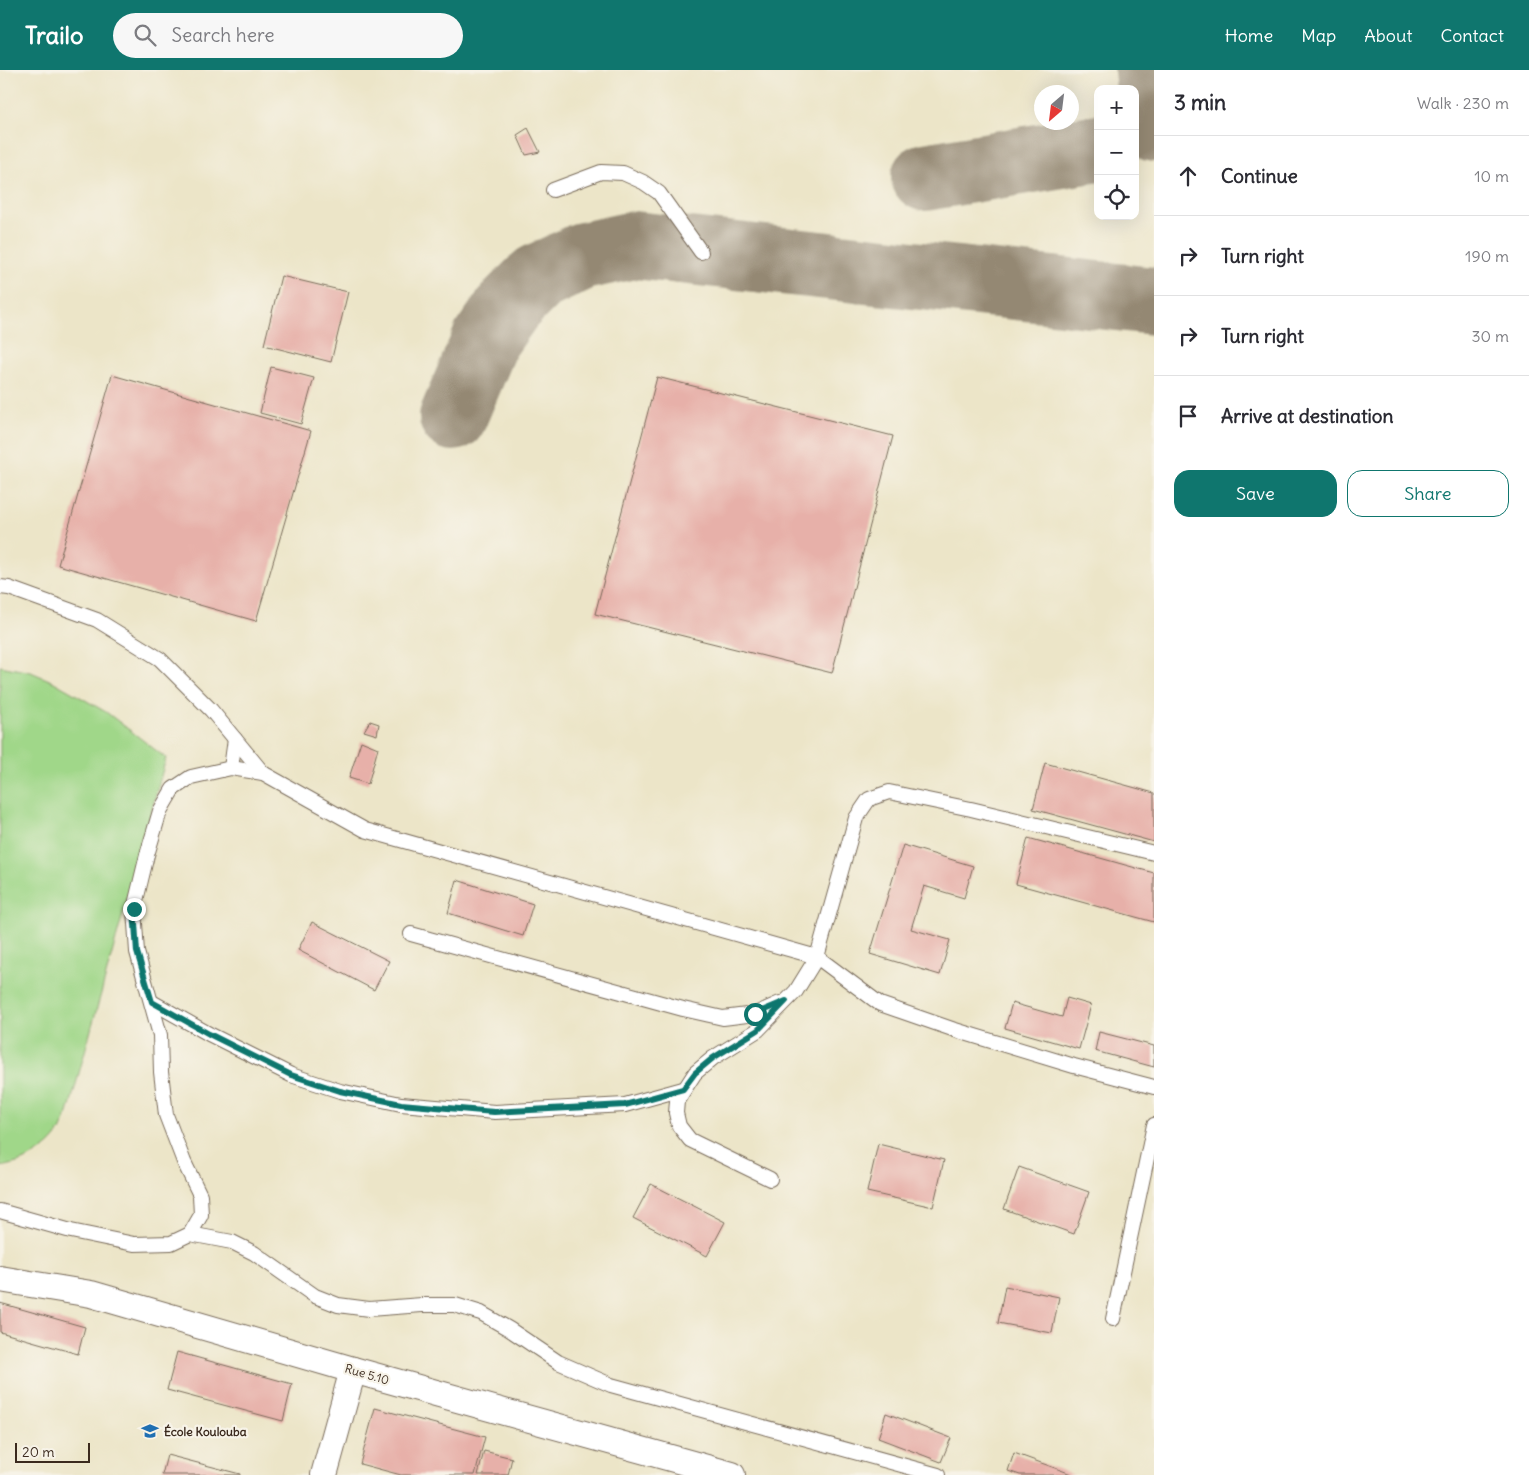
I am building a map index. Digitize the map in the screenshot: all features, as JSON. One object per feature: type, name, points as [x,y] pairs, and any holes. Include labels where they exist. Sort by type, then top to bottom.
[{"type":"street","name":"Rue 5.10","points":[[0,1279],[91,1294],[353,1370],[732,1475]]},
{"type":"street","points":[[324,1475],[353,1370]]},
{"type":"lane","points":[[553,190],[601,172],[623,173],[643,182],[659,193],[701,252]]},
{"type":"lane","points":[[0,587],[9,588],[97,620],[160,659],[211,710],[262,773]]},
{"type":"lane","points":[[231,768],[236,740]]},
{"type":"lane","points":[[0,1211],[72,1231],[134,1244],[171,1243],[190,1234],[201,1215],[200,1195],[184,1162],[166,1115],[161,1072],[160,1035],[137,952],[134,909],[160,811],[173,789],[191,777],[231,768],[262,773],[365,830],[817,957],[880,1004],[955,1030],[1056,1061],[1154,1087]]},
{"type":"lane","points":[[770,1179],[690,1140],[679,1126],[676,1101],[695,1073],[713,1058],[758,1030],[796,991],[817,957],[856,818],[869,799],[889,792],[972,809],[1154,853]]},
{"type":"lane","points":[[410,934],[724,1018],[755,1014],[786,1001]]},
{"type":"lane","points":[[152,1002],[209,1034],[291,1075],[340,1091],[401,1104],[504,1112],[625,1105],[683,1089]]},
{"type":"lane","points":[[1113,1319],[1154,1125]]},
{"type":"lane","points":[[190,1234],[232,1242],[254,1253],[315,1296],[338,1305],[369,1309],[422,1305],[455,1306],[481,1314],[509,1329],[558,1362],[611,1386],[938,1475]]},
{"type":"green space","points":[[0,666],[31,672],[54,682],[106,712],[166,758],[68,1113],[60,1131],[49,1145],[25,1160],[0,1167]]},
{"type":"building","points":[[528,128],[540,152],[526,155],[517,135]]},
{"type":"building","points":[[281,276],[348,292],[331,362],[264,345]]},
{"type":"building","points":[[271,367],[314,378],[301,424],[260,413]]},
{"type":"building","points":[[112,375],[311,431],[256,621],[58,565]]},
{"type":"building","points":[[657,377],[893,436],[832,673],[595,614]]},
{"type":"building","points":[[370,721],[379,724],[377,735],[364,731]]},
{"type":"building","points":[[361,741],[378,748],[368,784],[349,778]]},
{"type":"building","points":[[1045,763],[1154,793],[1154,842],[1033,809]]},
{"type":"building","points":[[1028,838],[1154,873],[1154,922],[1016,884]]},
{"type":"building","points":[[903,845],[973,866],[964,898],[924,886],[911,929],[950,940],[940,975],[870,954]]},
{"type":"building","points":[[457,880],[533,904],[523,936],[448,913]]},
{"type":"building","points":[[312,922],[389,961],[374,990],[298,950]]},
{"type":"building","points":[[1067,998],[1091,1005],[1079,1049],[1005,1028],[1012,1003],[1062,1017]]},
{"type":"building","points":[[1099,1032],[1154,1046],[1154,1067],[1095,1051]]},
{"type":"building","points":[[878,1144],[944,1160],[933,1207],[867,1192]]},
{"type":"building","points":[[1019,1167],[1089,1192],[1074,1234],[1004,1209]]},
{"type":"building","points":[[651,1184],[725,1222],[707,1256],[633,1218]]},
{"type":"building","points":[[1005,1286],[1059,1297],[1052,1333],[998,1323]]},
{"type":"building","points":[[0,1303],[85,1327],[78,1354],[0,1332]]},
{"type":"building","points":[[177,1352],[292,1384],[283,1421],[167,1390]]},
{"type":"building","points":[[375,1408],[485,1437],[475,1475],[401,1475],[360,1464]]},
{"type":"building","points":[[886,1413],[951,1438],[941,1462],[878,1438]]},
{"type":"building","points":[[484,1451],[512,1458],[508,1475],[478,1475]]},
{"type":"building","points":[[1014,1453],[1074,1475],[1020,1475],[1008,1471]]},
{"type":"building","points":[[167,1455],[240,1474],[240,1475],[162,1475]]},
{"type":"taxiway","points":[[1148,70],[1154,128]]},
{"type":"taxiway","points":[[925,177],[1094,149]]},
{"type":"taxiway","points":[[453,417],[486,339],[510,305],[537,278],[583,256],[634,245],[1154,301]]},
{"type":"place","name":"École Koulouba","points":[[150,1431]]},
{"type":"route","points":[[134,909],[137,952],[152,1002],[209,1034],[291,1075],[340,1091],[401,1104],[494,1112],[625,1105],[683,1089],[695,1073],[713,1058],[758,1030],[786,1001],[755,1014]]}]
